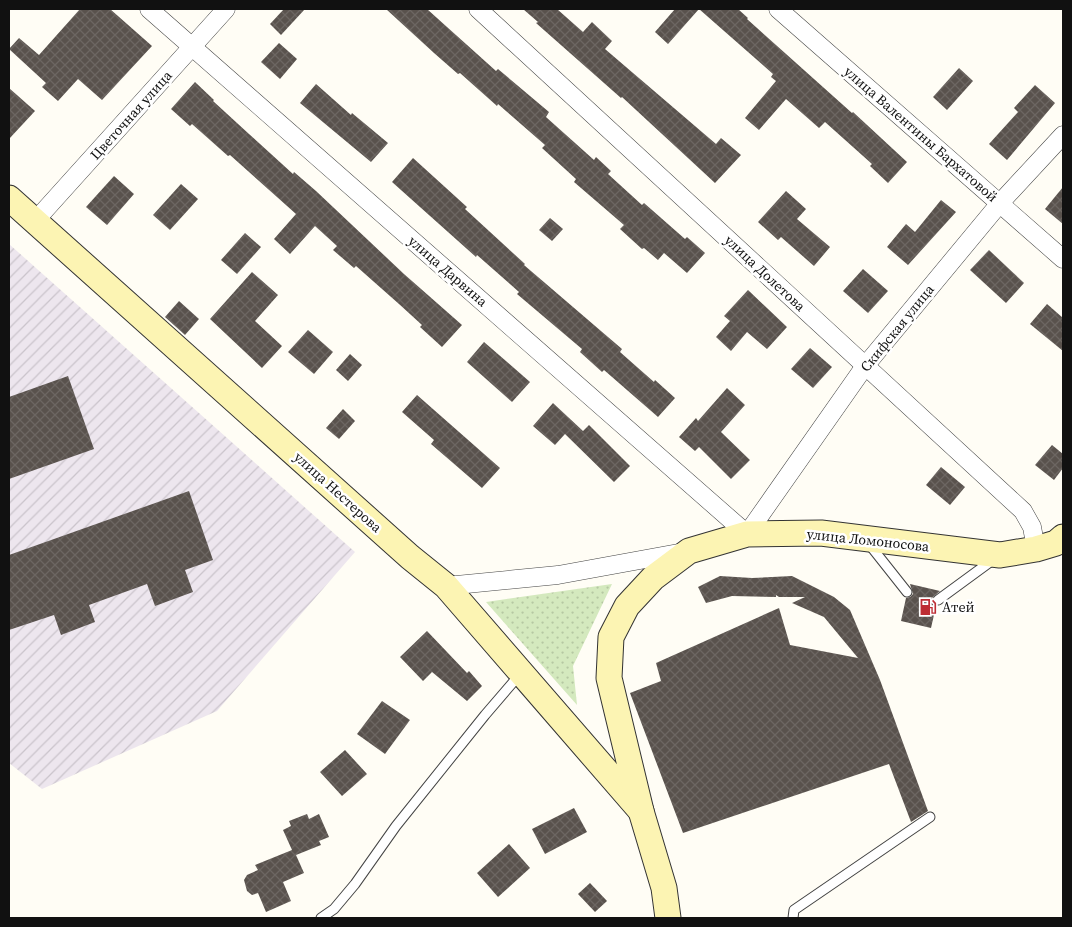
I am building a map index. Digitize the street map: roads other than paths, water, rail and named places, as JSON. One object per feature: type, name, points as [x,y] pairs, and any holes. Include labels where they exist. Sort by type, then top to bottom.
[{"type":"street","name":"улица Дарвина","points":[[149,9],[747,534]]},
{"type":"street","name":"Цветочная улица","points":[[35,221],[226,9]]},
{"type":"street","name":"улица Долетова","points":[[478,9],[1023,511],[1032,527],[1036,548]]},
{"type":"street","name":"улица Валентины Бархатовой","points":[[778,9],[1063,259]]},
{"type":"street","name":"Скифская улица","points":[[747,534],[866,366],[1000,203],[1063,135]]},
{"type":"street","name":"улица Нестерова","points":[[9,198],[402,551],[446,586],[641,811]]},
{"type":"street","name":"улица Ломоносова","points":[[668,918],[664,888],[641,811],[609,678],[611,637],[628,606],[653,578],[689,551],[747,534],[821,533],[1000,555],[1056,543],[1063,537]]},
{"type":"street","points":[[446,586],[558,575],[689,551]]},
{"type":"lane","points":[[864,538],[908,592]]},
{"type":"lane","points":[[938,600],[1000,555]]},
{"type":"lane","points":[[321,918],[334,909],[355,884],[396,826],[521,673]]},
{"type":"lane","points":[[793,918],[794,910],[930,817]]},
{"type":"place","name":"Атей","points":[[928,607]]}]
